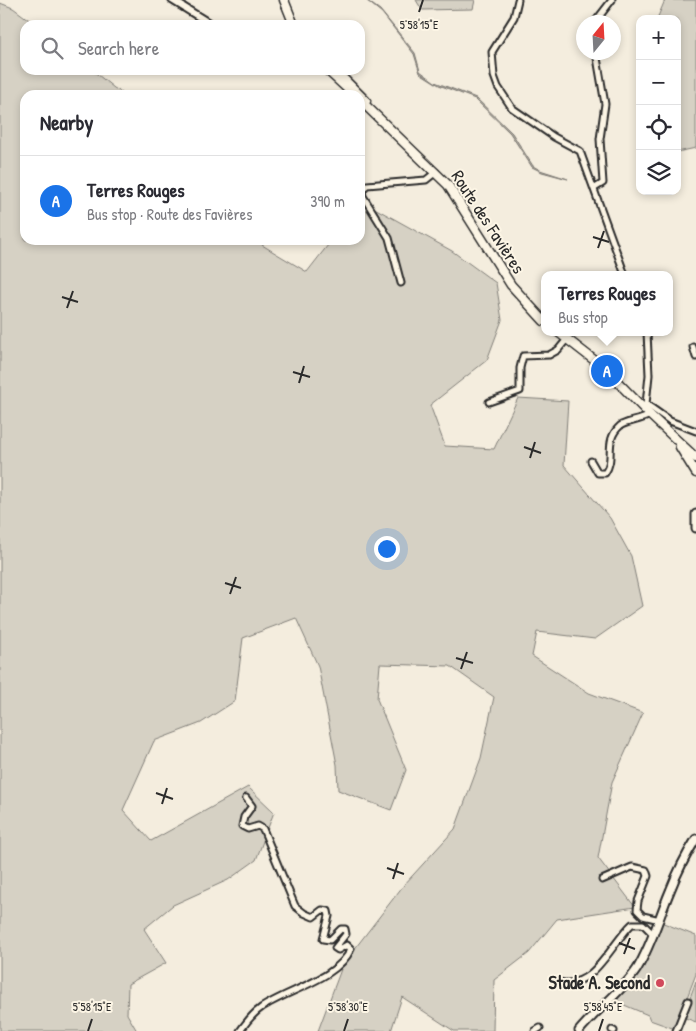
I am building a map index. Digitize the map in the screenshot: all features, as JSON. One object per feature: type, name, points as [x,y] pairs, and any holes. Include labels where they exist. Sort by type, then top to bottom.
[{"type":"main road","points":[[285,2],[292,20]]},
{"type":"main road","points":[[285,2],[295,20]]},
{"type":"main road","points":[[332,75],[349,90]]},
{"type":"main road","name":"Route des Favières","points":[[340,75],[354,90]]},
{"type":"main road","name":"Route des Favières","points":[[365,102],[382,120]]},
{"type":"main road","name":"Route des Favières","points":[[365,105],[436,172],[453,192],[511,285],[541,318]]},
{"type":"main road","points":[[563,336],[604,367],[650,415],[696,458]]},
{"type":"main road","points":[[671,435],[696,473]]},
{"type":"main road","points":[[696,514],[696,528]]},
{"type":"main road","points":[[580,1031],[594,1013],[632,976],[654,934],[671,888],[696,840]]},
{"type":"street","points":[[172,0],[204,20]]},
{"type":"street","points":[[518,0],[514,17],[492,52],[494,76],[498,87],[512,108],[554,137],[580,151],[624,271]]},
{"type":"street","points":[[600,15],[612,0]]},
{"type":"street","points":[[595,188],[603,184],[600,140],[605,104],[597,60]]},
{"type":"street","points":[[365,187],[367,185],[426,180],[436,172]]},
{"type":"street","points":[[365,199],[389,238],[401,283]]},
{"type":"street","points":[[648,336],[649,375],[646,404],[670,421],[696,432]]},
{"type":"street","points":[[488,402],[519,392],[520,368],[523,356],[549,355],[567,339]]},
{"type":"street","points":[[693,347],[696,357]]},
{"type":"street","points":[[591,461],[599,474],[605,474],[610,459],[609,443],[619,428],[650,415]]},
{"type":"street","points":[[240,1031],[248,1018],[262,1007],[338,968],[351,948],[347,945],[338,950],[335,948],[346,934],[345,929],[340,930],[330,940],[323,939],[329,916],[328,911],[322,910],[313,917],[296,907],[263,830],[257,826],[248,829],[242,826],[243,819],[252,806],[246,798]]},
{"type":"street","points":[[602,880],[632,867],[646,870],[648,876],[638,901],[637,910],[643,916],[660,920]]},
{"type":"street","points":[[560,982],[569,983],[592,973],[632,924],[643,924],[654,934]]},
{"type":"street","points":[[676,1031],[688,1001]]},
{"type":"street","points":[[534,1031],[540,1028]]},
{"type":"shaded area","points":[[366,0],[380,10],[415,53],[420,71],[435,82],[476,98],[512,133],[533,166],[568,179],[542,172],[532,167],[510,133],[475,99],[439,85],[420,73],[414,54],[382,13]]},
{"type":"shaded area","points":[[416,0],[475,0],[473,9],[422,10]]},
{"type":"shaded area","points":[[665,0],[696,0],[696,148],[681,151],[681,15],[659,15]]},
{"type":"shaded area","points":[[0,3],[13,8],[29,20],[20,20],[20,75],[98,75],[117,90],[20,90],[20,245],[262,245],[307,272],[328,245],[365,245],[365,203],[452,251],[496,283],[502,320],[487,360],[430,405],[445,446],[494,449],[518,398],[568,401],[564,465],[610,518],[631,556],[642,606],[595,639],[537,632],[532,656],[589,693],[643,713],[612,782],[598,858],[635,907],[557,919],[529,953],[494,980],[493,1031],[454,1031],[402,997],[391,1031],[318,1031],[343,964],[403,886],[455,829],[481,758],[494,697],[450,666],[380,664],[377,699],[406,770],[391,810],[338,790],[337,765],[318,666],[296,618],[243,638],[235,701],[201,723],[154,741],[123,810],[151,841],[248,787],[274,812],[256,860],[228,880],[173,905],[144,929],[166,963],[128,984],[127,1014],[137,1031],[0,1031]]},
{"type":"shaded area","name":"Stade A. Second","points":[[661,922],[696,936],[696,974],[675,1029],[650,1020],[648,1015],[617,1002],[621,990]]},
{"type":"shaded area","points":[[696,981],[696,1022],[683,1017]]},
{"type":"place","name":"Terres Rouges","points":[[607,371]]},
{"type":"place","name":"Stade A. Second","points":[[660,983]]}]
